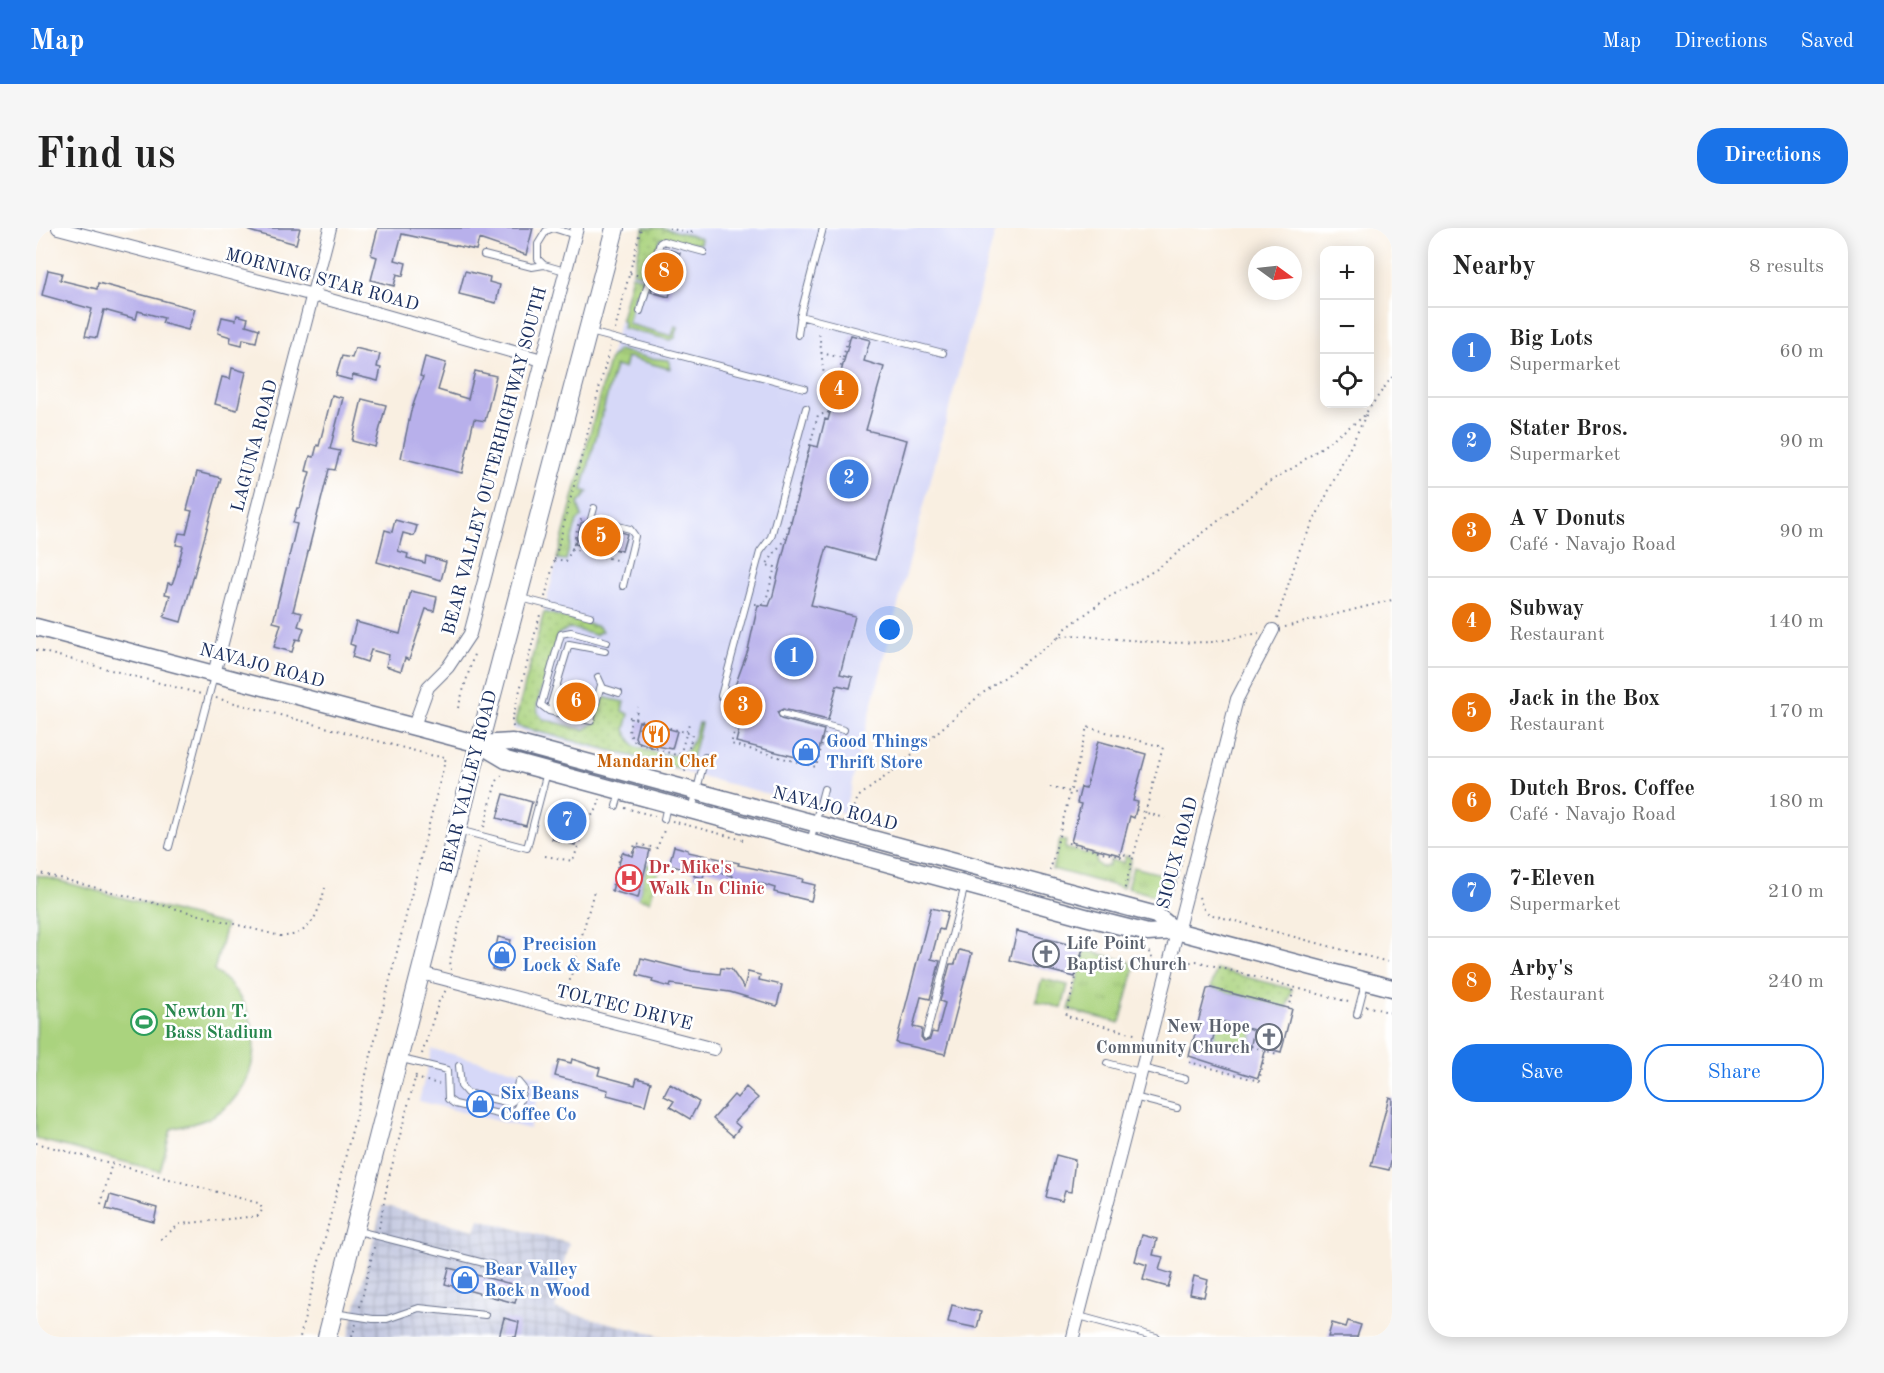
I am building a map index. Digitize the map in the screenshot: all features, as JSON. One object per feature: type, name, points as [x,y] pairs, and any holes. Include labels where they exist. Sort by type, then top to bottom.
[{"type":"main road","name":"BEAR VALLEY ROAD","points":[[327,1337],[478,744],[615,228]]},
{"type":"main road","name":"NAVAJO ROAD","points":[[36,627],[478,744],[506,760],[547,771],[618,799],[666,814],[692,810],[1148,933],[1176,931],[1392,988]]},
{"type":"main road","name":"NAVAJO ROAD","points":[[478,744],[512,742],[815,823],[1156,915],[1176,931]]},
{"type":"street","name":"MORNING STAR ROAD","points":[[58,228],[313,295],[542,360]]},
{"type":"street","name":"LAGUNA ROAD","points":[[214,674],[330,228]]},
{"type":"street","name":"BEAR VALLEY OUTERHIGHWAY SOUTH","points":[[414,726],[428,687],[448,667],[470,634],[576,231]]},
{"type":"street","name":"SIOUX ROAD","points":[[1073,1337],[1237,699],[1273,630]]},
{"type":"street","name":"TOLTEC DRIVE","points":[[421,972],[561,1011],[714,1049]]},
{"type":"lane","points":[[544,265],[538,259],[538,244],[546,231],[553,228],[576,231]]},
{"type":"lane","points":[[798,335],[800,316],[823,228]]},
{"type":"lane","points":[[640,311],[657,246],[663,241],[704,252]]},
{"type":"lane","points":[[484,255],[532,267],[544,265],[565,271]]},
{"type":"lane","points":[[800,316],[944,353]]},
{"type":"lane","points":[[588,331],[804,388]]},
{"type":"lane","points":[[722,696],[760,552],[771,537],[806,408]]},
{"type":"lane","points":[[594,508],[591,519],[630,529],[635,536],[623,586]]},
{"type":"lane","points":[[518,597],[590,616]]},
{"type":"lane","points":[[598,677],[601,685],[591,721],[555,712],[541,705],[561,634],[572,632],[607,642]]},
{"type":"lane","points":[[555,712],[551,704],[569,644],[605,651]]},
{"type":"lane","points":[[169,847],[214,674]]},
{"type":"lane","points":[[601,685],[619,693]]},
{"type":"lane","points":[[782,714],[844,730]]},
{"type":"lane","points":[[692,810],[705,757]]},
{"type":"lane","points":[[457,830],[527,848],[547,771]]},
{"type":"lane","points":[[810,842],[824,789]]},
{"type":"lane","points":[[926,1036],[965,885]]},
{"type":"lane","points":[[1357,1014],[1365,981]]},
{"type":"lane","points":[[398,1058],[447,1070],[448,1099],[455,1104],[507,1116],[513,1114],[519,1106],[523,1088],[518,1082],[513,1101],[510,1103],[467,1093],[461,1086],[459,1066]]},
{"type":"lane","points":[[1107,1063],[1185,1079]]},
{"type":"lane","points":[[1134,1097],[1177,1108]]},
{"type":"lane","points":[[354,1230],[492,1265]]},
{"type":"lane","points":[[333,1313],[357,1318],[387,1318],[420,1308],[484,1315]]},
{"type":"lane","points":[[1078,1316],[1156,1337]]},
{"type":"path","points":[[669,228],[691,234],[693,228]]},
{"type":"path","points":[[630,273],[649,278]]},
{"type":"path","points":[[818,320],[828,413]]},
{"type":"path","points":[[828,413],[850,329]]},
{"type":"path","points":[[821,353],[843,358]]},
{"type":"path","points":[[824,377],[837,380]]},
{"type":"path","points":[[1273,630],[1300,549],[1369,410],[1392,377]]},
{"type":"path","points":[[850,818],[858,797],[894,770],[979,696],[1058,638],[1083,616],[1157,569],[1264,485],[1333,440],[1369,410]]},
{"type":"path","points":[[753,613],[756,603],[765,604],[775,567],[766,565],[786,537],[818,415],[828,413]]},
{"type":"path","points":[[554,559],[562,562],[569,559],[579,522],[583,518]]},
{"type":"path","points":[[573,544],[586,547],[585,552]]},
{"type":"path","points":[[572,549],[621,561]]},
{"type":"path","points":[[1058,638],[1071,635],[1164,643],[1215,642],[1392,600]]},
{"type":"path","points":[[36,650],[434,756],[446,757],[300,1337]]},
{"type":"path","points":[[733,686],[730,697],[743,701],[731,744],[816,767],[825,731]]},
{"type":"path","points":[[638,707],[628,729],[631,737],[643,747],[679,754],[690,720]]},
{"type":"path","points":[[632,718],[692,734],[686,771],[681,773]]},
{"type":"path","points":[[639,729],[641,720]]},
{"type":"path","points":[[1050,871],[1087,727],[1163,747],[1124,891]]},
{"type":"path","points":[[352,1337],[415,1078],[439,1000],[446,993],[452,968],[450,960],[496,782],[499,776],[506,774]]},
{"type":"path","points":[[1050,787],[1079,794]]},
{"type":"path","points":[[545,856],[573,861],[586,823],[597,809],[600,799],[618,799],[666,814],[660,846],[654,849],[635,844],[633,853],[621,852],[611,891]]},
{"type":"path","points":[[1136,810],[1165,818]]},
{"type":"path","points":[[1068,843],[1121,857],[1122,854],[1134,857]]},
{"type":"path","points":[[1160,901],[1174,890],[1183,854]]},
{"type":"path","points":[[36,872],[280,936],[297,934],[312,923],[317,916],[325,888]]},
{"type":"path","points":[[561,1011],[594,891]]},
{"type":"path","points":[[1199,894],[1201,904],[1209,914],[1392,963]]},
{"type":"path","points":[[1077,930],[1088,932],[1066,1017],[1138,1035],[1138,1032]]},
{"type":"path","points":[[1140,946],[1151,954],[1154,970]]},
{"type":"path","points":[[1182,966],[1196,961],[1392,1013]]},
{"type":"path","points":[[1289,1009],[1294,987]]},
{"type":"path","points":[[1251,1046],[1277,1054],[1278,1051]]},
{"type":"path","points":[[1189,1062],[1258,1081],[1266,1050]]},
{"type":"path","points":[[415,1078],[442,1085]]},
{"type":"path","points":[[36,1143],[258,1203],[263,1209],[258,1216],[180,1224],[157,1242]]},
{"type":"path","points":[[101,1204],[112,1163]]},
{"type":"shaded area","points":[[644,228],[996,228],[844,813],[513,729]]},
{"type":"shaded area","points":[[432,1049],[542,1077],[529,1129],[419,1101]]},
{"type":"shaded area","points":[[382,1206],[475,1230],[479,1219],[569,1243],[558,1285],[561,1287],[555,1309],[664,1337],[348,1337]]},
{"type":"green space","points":[[644,228],[663,228],[701,238],[700,244],[660,238],[648,276],[633,272]]},
{"type":"green space","points":[[632,275],[647,279],[643,295],[635,293],[628,324],[672,336],[675,326],[678,327],[675,338],[670,340],[623,328],[624,323],[621,319]]},
{"type":"green space","points":[[618,350],[649,358],[669,360],[670,369],[627,357],[624,368],[615,366],[582,490],[588,492],[578,504],[582,517],[577,521],[566,560],[557,559],[609,361]]},
{"type":"green space","points":[[544,612],[599,627],[602,631],[595,635],[570,628],[558,634],[537,704],[538,713],[543,719],[584,730],[594,723],[602,697],[624,702],[622,711],[629,714],[625,730],[634,746],[667,755],[681,754],[686,751],[693,740],[698,723],[701,723],[690,766],[685,765],[681,769],[517,726],[515,722]]},
{"type":"green space","points":[[1060,840],[1066,841],[1065,848],[1096,856],[1096,863],[1101,867],[1108,866],[1110,860],[1123,863],[1125,856],[1131,858],[1123,888],[1052,869]]},
{"type":"green space","points":[[647,864],[660,867],[650,901],[638,898]]},
{"type":"green space","points":[[1133,867],[1173,877],[1168,893],[1160,897],[1127,888]]},
{"type":"green space","name":"Newton T. Bass Stadium","points":[[37,875],[226,925],[214,971],[231,986],[243,1003],[251,1023],[254,1043],[252,1064],[245,1083],[233,1101],[210,1118],[171,1129],[160,1171],[36,1139]]},
{"type":"green space","points":[[1085,950],[1130,962],[1134,970],[1120,1023],[1069,1010]]},
{"type":"green space","points":[[1216,969],[1292,989],[1287,1008],[1211,988]]},
{"type":"green space","points":[[1042,979],[1068,985],[1062,1008],[1036,1001]]},
{"type":"green space","points":[[1218,1020],[1254,1030],[1250,1049],[1212,1043]]},
{"type":"building","points":[[249,228],[300,228],[296,244],[249,231]]},
{"type":"building","points":[[378,228],[533,228],[526,255],[479,239],[476,250],[402,234],[395,260],[406,263],[403,276],[397,274],[394,286],[371,280],[377,257],[371,255]]},
{"type":"building","points":[[664,248],[680,253],[669,297],[651,292]]},
{"type":"building","points":[[48,270],[62,273],[60,280],[97,289],[98,283],[195,309],[188,330],[162,323],[164,318],[138,311],[136,319],[104,310],[97,338],[85,336],[92,309],[42,295]]},
{"type":"building","points":[[465,271],[490,277],[489,282],[500,285],[496,303],[459,294]]},
{"type":"building","points":[[237,315],[248,318],[246,325],[259,329],[256,342],[243,339],[242,345],[230,342],[231,337],[218,333],[222,317],[236,320]]},
{"type":"building","points":[[851,335],[870,340],[864,361],[884,367],[866,430],[907,440],[875,560],[827,547],[811,605],[855,616],[840,674],[853,677],[850,688],[837,685],[828,720],[783,709],[777,712],[781,719],[824,730],[816,762],[736,742],[747,698],[732,694],[748,650],[758,605],[769,606],[773,595],[810,445],[818,447],[825,419],[828,420]]},
{"type":"building","points":[[355,348],[380,354],[377,367],[381,368],[378,381],[353,375],[351,380],[336,376],[342,356],[352,358]]},
{"type":"building","points":[[425,357],[446,363],[438,390],[468,399],[475,371],[496,376],[485,421],[474,419],[462,473],[401,458],[411,411],[423,377],[420,376]]},
{"type":"building","points":[[232,368],[246,372],[237,410],[215,404],[222,377],[230,379]]},
{"type":"building","points":[[332,395],[343,398],[330,449],[340,451],[335,470],[329,469],[293,611],[302,613],[298,626],[304,628],[300,640],[296,639],[292,652],[274,647],[281,624],[273,622],[297,524],[293,523],[297,508],[300,508],[310,472],[306,471],[310,456],[314,457],[317,445],[319,446]]},
{"type":"building","points":[[362,399],[386,405],[375,447],[352,441]]},
{"type":"building","points":[[197,472],[221,478],[181,622],[164,617],[170,595],[165,594],[168,583],[172,584],[175,576],[183,546],[176,545],[179,533],[186,534],[192,511],[187,510]]},
{"type":"building","points":[[395,520],[417,526],[414,536],[403,533],[398,551],[408,554],[407,558],[425,563],[426,556],[446,562],[441,580],[377,562],[385,530],[392,532]]},
{"type":"building","points":[[586,521],[627,534],[622,551],[599,545],[598,550],[575,544],[581,523]]},
{"type":"building","points":[[411,591],[437,597],[434,611],[426,609],[409,660],[405,658],[401,671],[386,666],[389,655],[371,650],[367,662],[352,657],[355,646],[350,644],[356,622],[400,634]]},
{"type":"building","points":[[567,693],[589,699],[585,713],[563,707]]},
{"type":"building","name":"Mandarin Chef","points":[[639,721],[677,731],[672,749],[657,746],[654,748],[637,741],[635,737]]},
{"type":"building","points":[[1098,741],[1146,754],[1133,801],[1138,802],[1134,818],[1130,816],[1120,855],[1071,842],[1081,804],[1077,803],[1081,787],[1086,788]]},
{"type":"building","points":[[504,794],[532,802],[526,826],[497,818]]},
{"type":"building","points":[[559,802],[585,809],[575,845],[552,839],[554,834],[550,833]]},
{"type":"building","points":[[674,846],[688,850],[688,852],[739,863],[738,865],[803,879],[802,882],[815,885],[811,901],[774,892],[775,888],[756,882],[755,886],[732,880],[733,876],[705,869],[703,878],[694,876],[695,872],[669,865]]},
{"type":"building","name":"Dr. Mike's Walk In Clinic","points":[[636,847],[650,850],[638,898],[612,891],[622,853],[633,856]]},
{"type":"building","points":[[931,908],[948,912],[943,930],[939,929],[931,959],[940,961],[930,999],[921,997],[913,1027],[922,1029],[921,1037],[924,1041],[930,1039],[932,1032],[937,1033],[945,1003],[940,1001],[950,964],[955,964],[959,950],[972,953],[945,1054],[896,1043]]},
{"type":"building","name":"Life Point Baptist Church","points":[[1017,931],[1083,948],[1075,977],[1010,960]]},
{"type":"building","name":"Precision Lock & Safe","points":[[498,937],[511,940],[508,950],[511,950],[503,972],[492,969]]},
{"type":"building","points":[[641,958],[692,971],[720,974],[721,968],[731,969],[744,988],[748,972],[760,975],[759,980],[782,985],[777,1006],[730,992],[671,984],[670,987],[652,982],[653,979],[637,975]]},
{"type":"building","name":"New Hope Community Church","points":[[1211,988],[1292,1009],[1281,1052],[1266,1048],[1258,1078],[1189,1056],[1207,989]],"holes":[[[1218,1020],[1254,1030],[1250,1049],[1227,1044],[1211,1046]]]},
{"type":"building","points":[[572,1059],[600,1068],[598,1075],[635,1085],[637,1078],[651,1082],[645,1105],[607,1095],[608,1090],[555,1076],[559,1060],[571,1063]]},
{"type":"building","points":[[670,1084],[699,1102],[690,1119],[670,1107],[674,1101],[664,1096]]},
{"type":"building","points":[[746,1087],[758,1098],[734,1122],[740,1127],[733,1136],[713,1119],[734,1095],[737,1098]]},
{"type":"building","points":[[1389,1097],[1392,1098],[1390,1153],[1392,1158],[1389,1170],[1371,1166]]},
{"type":"building","points":[[1056,1155],[1075,1160],[1071,1192],[1065,1191],[1062,1201],[1046,1197]]},
{"type":"building","points":[[110,1195],[157,1208],[154,1222],[106,1209]]},
{"type":"building","points":[[1142,1235],[1157,1239],[1153,1255],[1163,1257],[1159,1270],[1172,1274],[1168,1287],[1143,1280],[1147,1265],[1135,1261]]},
{"type":"building","points":[[449,1268],[519,1286],[515,1303],[445,1284]]},
{"type":"building","points":[[1194,1276],[1208,1280],[1204,1297],[1190,1294]]},
{"type":"building","points":[[952,1305],[981,1312],[977,1328],[948,1322]]},
{"type":"building","points":[[504,1318],[519,1322],[516,1337],[499,1337]]},
{"type":"building","points":[[1348,1321],[1361,1325],[1357,1337],[1328,1337],[1332,1323],[1346,1327]]},
{"type":"place","name":"Arby's","points":[[664,272]]},
{"type":"place","name":"Subway","points":[[839,390]]},
{"type":"place","name":"Stater Bros.","points":[[849,479]]},
{"type":"place","name":"Jack in the Box","points":[[601,537]]},
{"type":"place","name":"Big Lots","points":[[794,657]]},
{"type":"place","name":"Dutch Bros. Coffee","points":[[576,702]]},
{"type":"place","name":"A V Donuts","points":[[743,706]]},
{"type":"place","name":"Mandarin Chef","points":[[656,734]]},
{"type":"place","name":"Good Things Thrift Store","points":[[806,752]]},
{"type":"place","name":"7-Eleven","points":[[567,821]]},
{"type":"place","name":"Dr. Mike's Walk In Clinic","points":[[629,878]]},
{"type":"place","name":"Life Point Baptist Church","points":[[1046,954]]},
{"type":"place","name":"Precision Lock & Safe","points":[[502,955]]},
{"type":"place","name":"Newton T. Bass Stadium","points":[[144,1022]]},
{"type":"place","name":"New Hope Community Church","points":[[1269,1037]]},
{"type":"place","name":"Six Beans Coffee Co","points":[[480,1104]]},
{"type":"place","name":"Bear Valley Rock n Wood","points":[[465,1280]]}]
